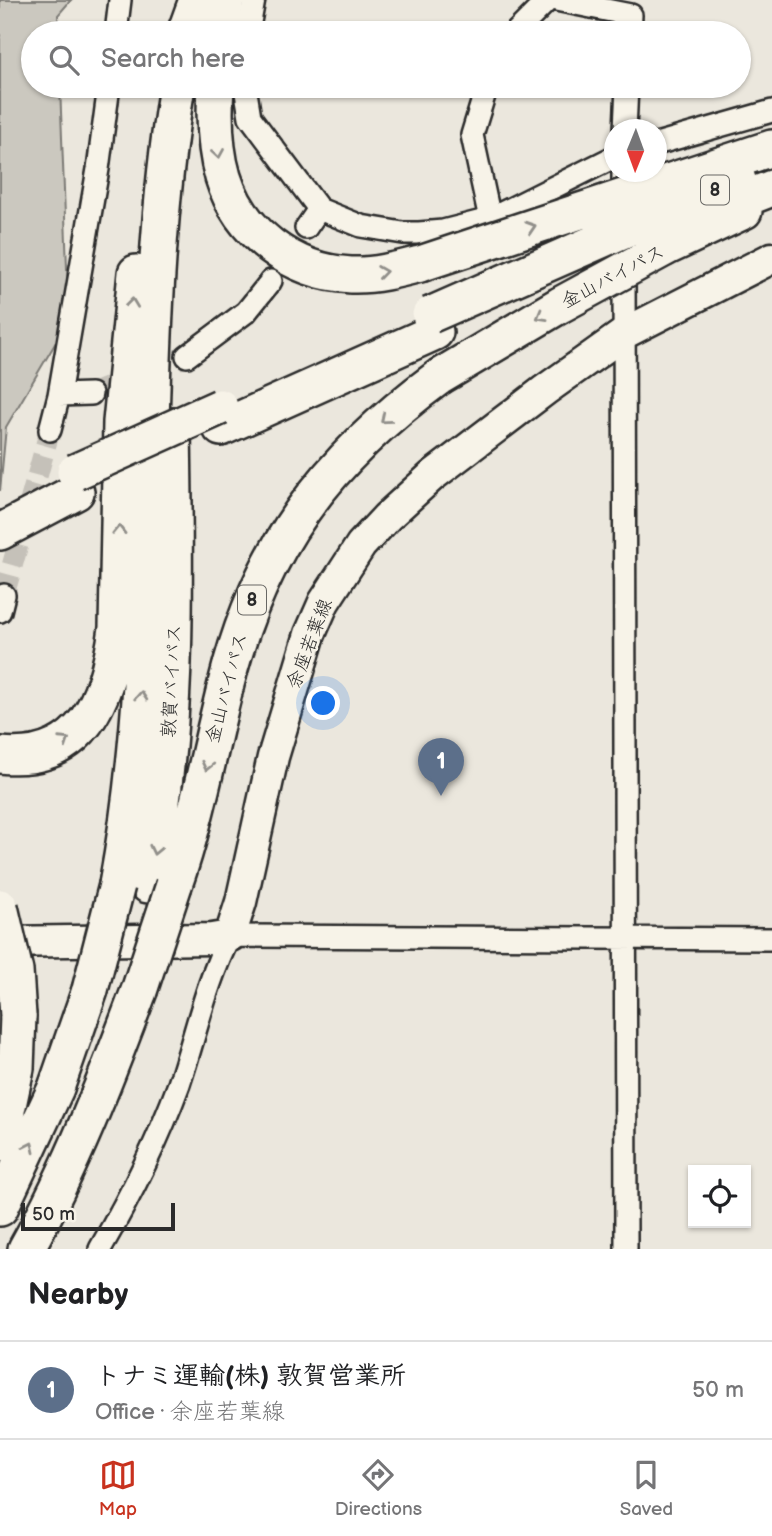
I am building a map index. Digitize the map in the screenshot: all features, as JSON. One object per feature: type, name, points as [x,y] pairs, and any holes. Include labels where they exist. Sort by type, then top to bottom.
[{"type":"highway","points":[[191,21],[226,0]]},
{"type":"highway","points":[[0,755],[16,757],[40,753],[61,745],[79,731],[93,712],[113,661],[117,628],[121,422],[127,347],[159,98]]},
{"type":"highway","name":"敦賀バイパス","points":[[146,885],[127,831],[144,650],[153,340],[163,196],[175,98]]},
{"type":"highway","name":"敦賀バイパス","points":[[14,1249],[35,1212],[79,1114],[117,990],[159,832],[174,670],[176,610],[172,319],[176,165],[184,98]]},
{"type":"highway","points":[[216,98],[216,132],[223,178],[242,218],[256,234],[290,259],[327,272],[373,274],[652,211],[772,188]]},
{"type":"highway","points":[[652,211],[772,148]]},
{"type":"highway","name":"金山バイパス","points":[[75,482],[433,323],[652,211],[772,165]]},
{"type":"highway","name":"金山バイパス","points":[[146,885],[187,847],[239,638],[272,558],[292,524],[344,458],[374,428],[439,377],[560,305],[652,211],[772,198]]},
{"type":"highway","points":[[0,508],[75,482]]},
{"type":"highway","points":[[0,532],[75,482]]},
{"type":"highway","points":[[0,907],[15,971],[18,1016],[16,1068],[0,1143]]},
{"type":"highway","name":"敦賀バイパス","points":[[0,1208],[56,1088],[117,990]]},
{"type":"highway","name":"8","points":[[26,1249],[43,1219],[88,1121],[117,990]]},
{"type":"main road","name":"余座若葉線","points":[[230,936],[241,902],[273,757],[310,634],[324,601],[340,574],[370,535],[432,476],[625,333],[772,258]]},
{"type":"main road","points":[[0,942],[212,939],[230,936]]},
{"type":"street","points":[[117,21],[120,0]]},
{"type":"street","points":[[250,21],[254,0]]},
{"type":"street","points":[[527,21],[548,0]]},
{"type":"street","points":[[556,0],[631,15],[631,21]]},
{"type":"street","points":[[50,430],[59,395],[98,169],[107,98]]},
{"type":"street","points":[[247,98],[250,117],[319,209],[360,226],[403,233],[443,231],[490,219],[604,162]]},
{"type":"street","points":[[483,98],[472,135],[490,219]]},
{"type":"street","points":[[626,98],[626,119]]},
{"type":"street","points":[[667,141],[772,111]]},
{"type":"street","points":[[306,228],[319,209]]},
{"type":"street","points":[[626,1249],[625,333],[652,211]]},
{"type":"street","points":[[187,356],[246,312],[271,281]]},
{"type":"street","points":[[59,395],[91,394]]},
{"type":"street","points":[[100,1249],[143,1168],[173,1097],[218,960],[230,936],[772,939]]},
{"type":"shaded area","points":[[0,0],[71,0],[58,15],[58,21],[21,21],[21,98],[60,98],[69,320],[6,427],[0,491]]},
{"type":"tunnel","points":[[91,394],[187,356]]},
{"type":"tunnel","points":[[4,595],[50,430]]},
{"type":"place","name":"トナミ運輸(株) 敦賀営業所","points":[[441,796]]}]
